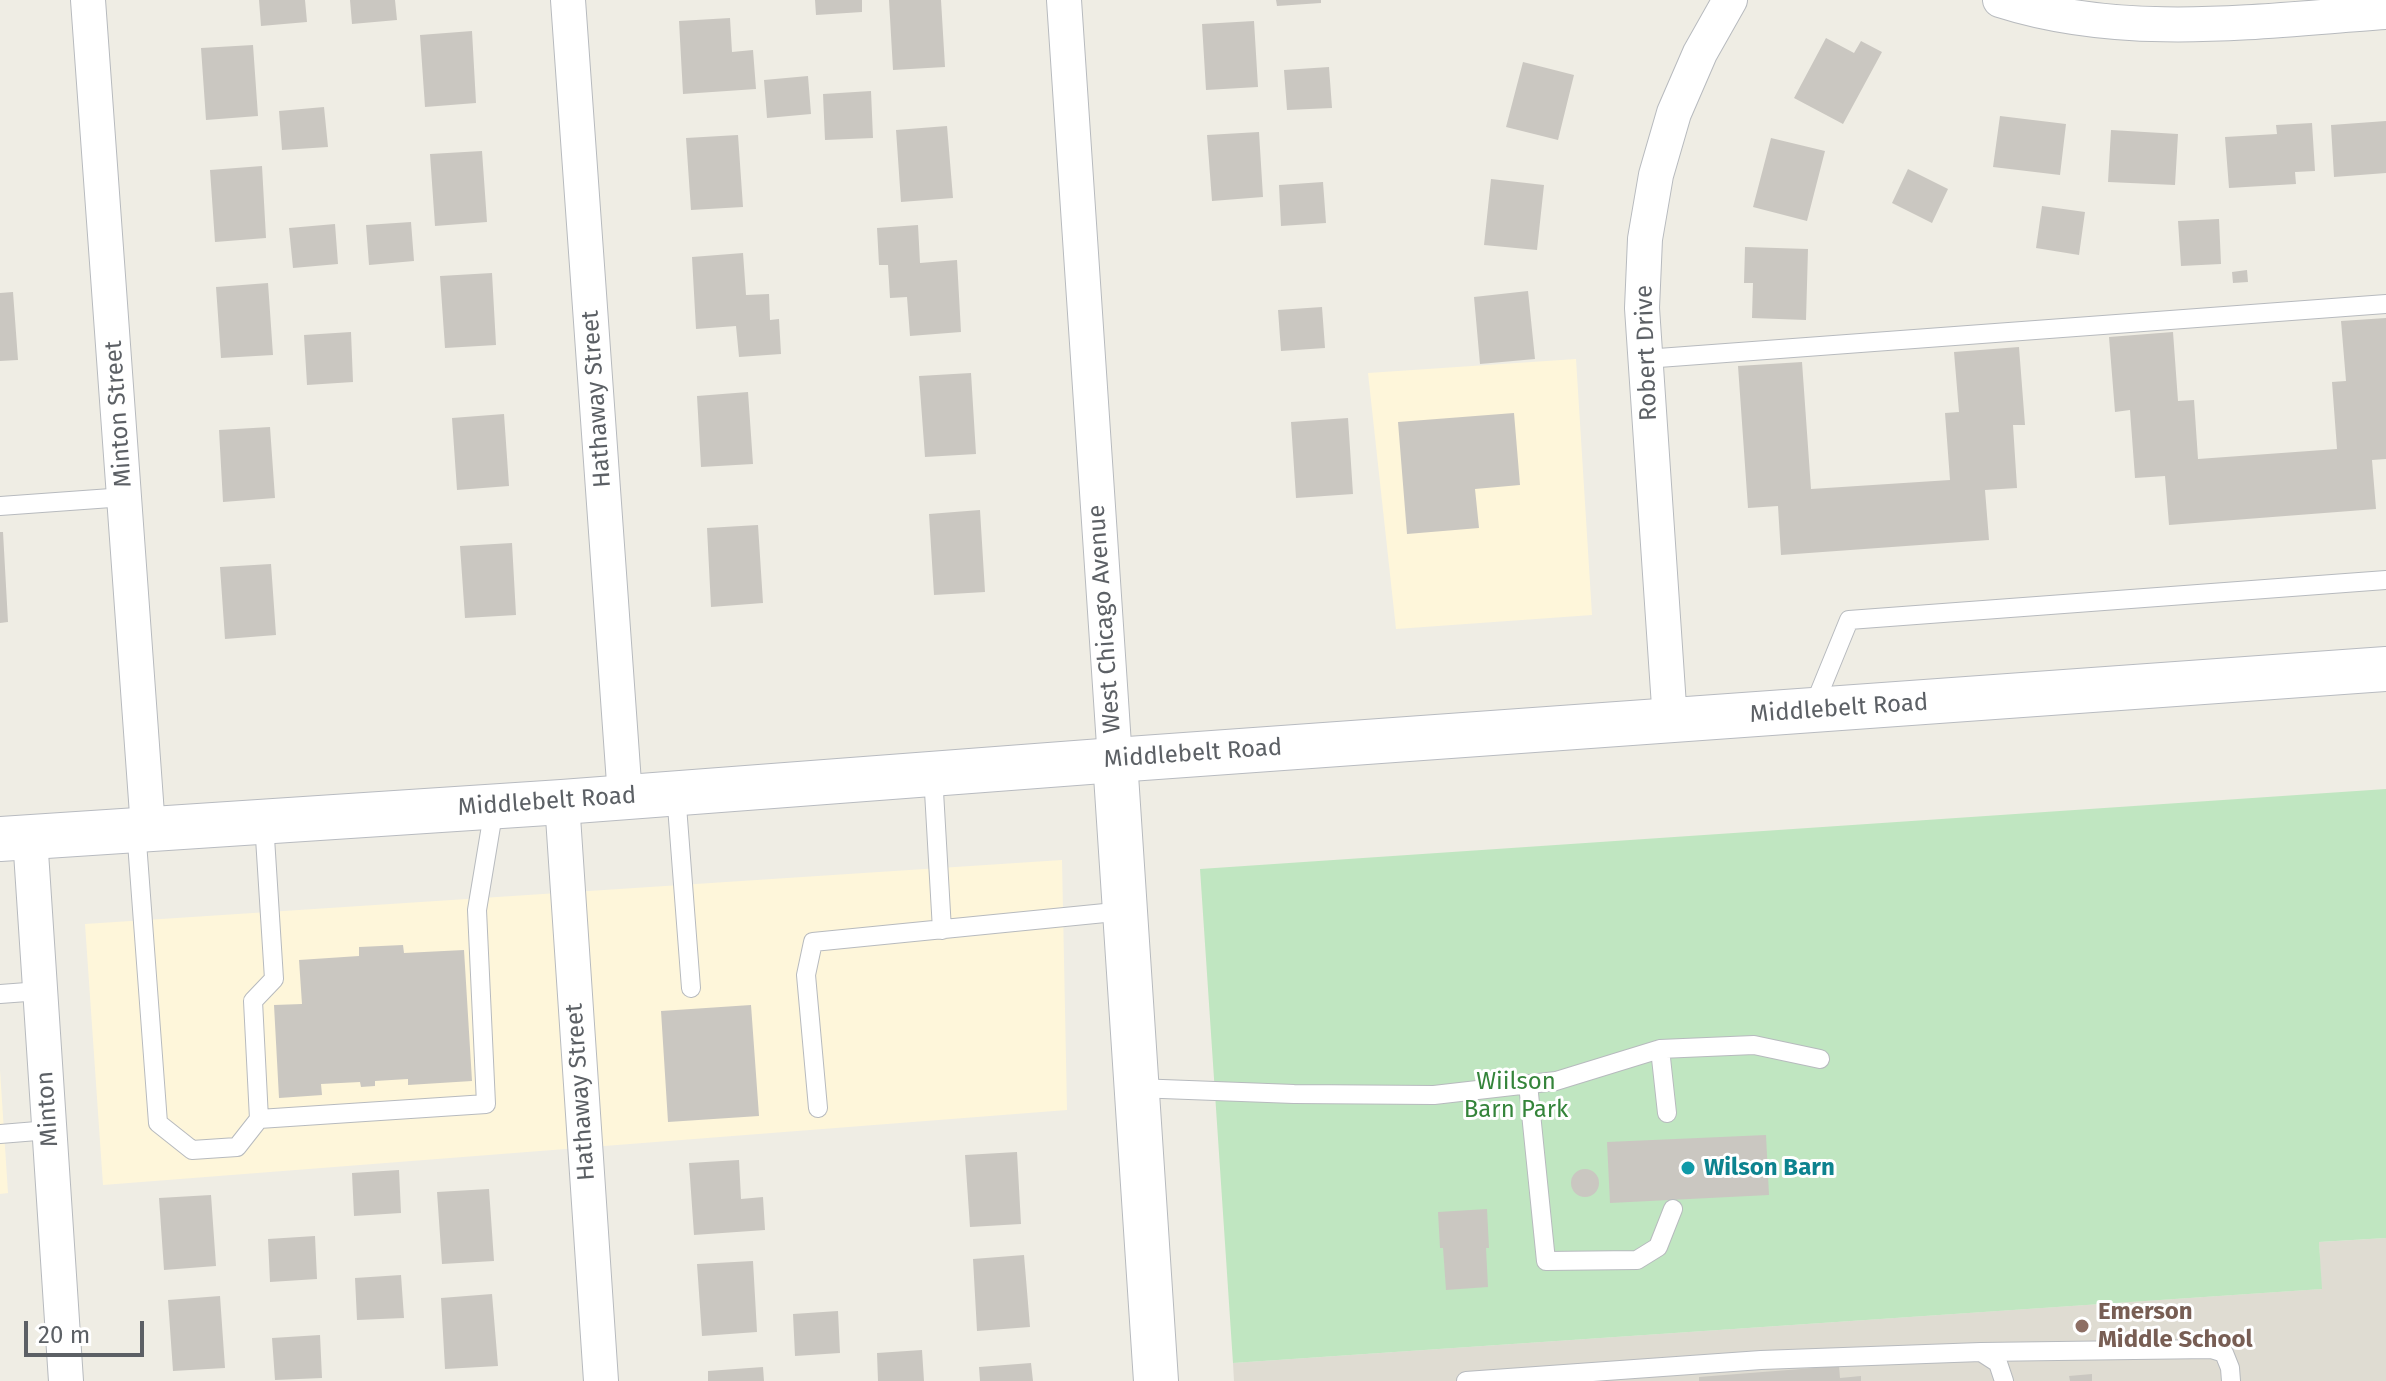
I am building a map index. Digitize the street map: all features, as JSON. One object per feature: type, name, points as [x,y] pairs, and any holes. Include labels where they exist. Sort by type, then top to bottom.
[{"type":"main road","name":"Middlebelt Road","points":[[15,838],[562,802],[2386,669]]},
{"type":"main road","name":"West Chicago Avenue","points":[[1115,760],[1156,1381]]},
{"type":"street","name":"Minton Street","points":[[88,0],[125,497],[142,829]]},
{"type":"street","name":"Hathaway Street","points":[[568,0],[625,797]]},
{"type":"street","name":"West Chicago Avenue","points":[[1064,0],[1115,760]]},
{"type":"street","name":"Robert Drive","points":[[1670,721],[1642,308],[1645,239],[1656,175],[1679,101],[1700,53],[1730,0]]},
{"type":"street","points":[[2000,0],[2064,16],[2146,25],[2211,24],[2386,12]]},
{"type":"street","name":"Hathaway Street","points":[[562,802],[601,1381]]},
{"type":"street","name":"Minton","points":[[15,838],[40,991],[66,1381]]},
{"type":"lane","points":[[1645,359],[2386,304]]},
{"type":"lane","points":[[0,506],[125,497]]},
{"type":"lane","points":[[1812,711],[1849,620],[2386,580]]},
{"type":"lane","points":[[933,774],[942,930]]},
{"type":"lane","points":[[676,793],[691,988]]},
{"type":"lane","points":[[259,1119],[486,1104],[477,910],[494,806]]},
{"type":"lane","points":[[142,829],[158,1123],[192,1150],[237,1147],[259,1119],[253,1001],[274,979],[264,821]]},
{"type":"lane","points":[[818,1108],[806,975],[813,942],[1125,911]]},
{"type":"lane","points":[[0,994],[40,991]]},
{"type":"lane","points":[[1136,1088],[1434,1095],[1556,1081],[1660,1049],[1754,1045],[1820,1059]]},
{"type":"lane","points":[[1660,1049],[1667,1113]]},
{"type":"lane","points":[[1528,1084],[1546,1261],[1637,1260],[1658,1247],[1673,1209]]},
{"type":"lane","points":[[0,1134],[49,1130]]},
{"type":"lane","points":[[1466,1381],[1761,1360],[1981,1352],[2211,1349],[2224,1353],[2231,1381]]},
{"type":"lane","points":[[1981,1352],[1998,1363],[2004,1381]]},
{"type":"shaded area","points":[[1576,359],[1592,615],[1396,629],[1368,373]]},
{"type":"shaded area","points":[[1062,860],[1067,1110],[103,1185],[85,924]]},
{"type":"shaded area","points":[[0,1070],[8,1193],[0,1194]]},
{"type":"shaded area","name":"Emerson Middle School","points":[[2386,1238],[2386,1381],[1234,1381],[1233,1363],[2321,1289],[2319,1242]]},
{"type":"green space","name":"Wiilson Barn Park","points":[[2386,789],[2386,1238],[2319,1242],[2322,1289],[1233,1363],[1200,869]]},
{"type":"building","points":[[259,0],[305,0],[307,22],[261,26]]},
{"type":"building","points":[[350,0],[395,0],[397,20],[352,24]]},
{"type":"building","points":[[815,0],[862,0],[862,12],[816,15]]},
{"type":"building","points":[[889,0],[941,0],[945,67],[893,70]]},
{"type":"building","points":[[1276,0],[1321,0],[1321,3],[1277,6]]},
{"type":"building","points":[[730,18],[732,52],[753,50],[756,89],[683,94],[679,21]]},
{"type":"building","points":[[1254,21],[1258,87],[1206,90],[1202,24]]},
{"type":"building","points":[[472,31],[476,103],[425,107],[420,35]]},
{"type":"building","points":[[1826,38],[1854,53],[1861,41],[1882,52],[1843,124],[1794,98]]},
{"type":"building","points":[[253,45],[258,116],[206,120],[201,48]]},
{"type":"building","points":[[1523,62],[1574,75],[1558,140],[1506,127]]},
{"type":"building","points":[[1329,67],[1332,108],[1287,110],[1284,70]]},
{"type":"building","points":[[808,76],[811,114],[767,118],[764,80]]},
{"type":"building","points":[[871,91],[873,138],[825,140],[823,94]]},
{"type":"building","points":[[324,107],[328,147],[282,150],[279,111]]},
{"type":"building","points":[[2000,116],[2066,124],[2060,175],[1993,167]]},
{"type":"building","points":[[2386,121],[2386,173],[2334,177],[2331,125]]},
{"type":"building","points":[[2312,123],[2315,171],[2295,172],[2296,184],[2229,188],[2225,137],[2277,134],[2276,125]]},
{"type":"building","points":[[947,126],[953,198],[901,202],[896,130]]},
{"type":"building","points":[[2111,130],[2178,134],[2175,185],[2108,182]]},
{"type":"building","points":[[1259,132],[1263,197],[1212,201],[1207,135]]},
{"type":"building","points":[[738,135],[743,207],[691,210],[686,138]]},
{"type":"building","points":[[1771,138],[1825,151],[1807,221],[1753,207]]},
{"type":"building","points":[[482,151],[487,222],[435,226],[430,154]]},
{"type":"building","points":[[262,166],[266,238],[215,242],[210,170]]},
{"type":"building","points":[[1908,169],[1948,189],[1932,223],[1892,203]]},
{"type":"building","points":[[1491,179],[1544,185],[1537,250],[1484,245]]},
{"type":"building","points":[[1323,182],[1326,223],[1281,226],[1279,185]]},
{"type":"building","points":[[2042,206],[2085,212],[2079,255],[2036,248]]},
{"type":"building","points":[[2219,219],[2221,264],[2181,266],[2178,221]]},
{"type":"building","points":[[411,222],[414,261],[369,265],[366,225]]},
{"type":"building","points":[[335,224],[338,264],[293,268],[289,228]]},
{"type":"building","points":[[918,225],[920,263],[957,260],[961,332],[910,336],[907,297],[890,298],[888,265],[879,265],[877,228]]},
{"type":"building","points":[[1745,247],[1808,249],[1806,320],[1752,318],[1753,283],[1744,283]]},
{"type":"building","points":[[743,253],[746,295],[769,294],[770,320],[779,319],[781,354],[739,357],[736,326],[696,329],[692,257]]},
{"type":"building","points":[[2247,270],[2248,282],[2233,283],[2232,272]]},
{"type":"building","points":[[492,273],[496,345],[445,348],[440,276]]},
{"type":"building","points":[[268,283],[273,355],[221,358],[216,287]]},
{"type":"building","points":[[1528,291],[1535,359],[1480,364],[1474,297]]},
{"type":"building","points":[[13,292],[18,360],[0,361],[0,293]]},
{"type":"building","points":[[1322,307],[1325,348],[1281,351],[1278,310]]},
{"type":"building","points":[[2386,318],[2386,459],[2372,460],[2376,509],[2169,525],[2165,476],[2135,478],[2130,410],[2115,412],[2109,337],[2173,332],[2178,401],[2194,400],[2198,459],[2337,449],[2332,382],[2346,381],[2341,321]]},
{"type":"building","points":[[351,332],[353,382],[307,385],[304,335]]},
{"type":"building","points":[[2019,347],[2025,425],[2013,425],[2017,488],[1985,490],[1989,540],[1781,555],[1778,506],[1748,508],[1738,366],[1802,362],[1811,489],[1950,480],[1945,413],[1959,412],[1954,352]]},
{"type":"building","points":[[971,373],[976,454],[925,457],[919,376]]},
{"type":"building","points":[[748,392],[753,464],[701,467],[697,396]]},
{"type":"building","points":[[1514,413],[1520,485],[1475,489],[1479,528],[1407,534],[1398,422]]},
{"type":"building","points":[[504,414],[509,486],[457,490],[452,418]]},
{"type":"building","points":[[1348,418],[1353,494],[1296,498],[1291,422]]},
{"type":"building","points":[[270,427],[275,498],[223,502],[219,430]]},
{"type":"building","points":[[980,510],[985,592],[934,595],[929,514]]},
{"type":"building","points":[[758,525],[763,603],[711,607],[707,528]]},
{"type":"building","points":[[0,532],[3,532],[8,622],[0,623]]},
{"type":"building","points":[[512,543],[516,615],[465,618],[460,546]]},
{"type":"building","points":[[271,564],[276,635],[225,639],[220,567]]},
{"type":"building","points":[[403,945],[404,953],[464,950],[472,1081],[408,1085],[408,1079],[375,1081],[375,1086],[361,1087],[360,1082],[321,1084],[322,1095],[279,1098],[274,1005],[302,1004],[299,960],[359,956],[359,947]]},
{"type":"building","points":[[751,1005],[759,1116],[668,1122],[661,1011]]},
{"type":"building","name":"Wilson Barn","points":[[1766,1135],[1769,1195],[1610,1203],[1607,1142]]},
{"type":"building","points":[[1017,1152],[1021,1224],[970,1227],[965,1155]]},
{"type":"building","points":[[739,1160],[741,1199],[763,1197],[765,1230],[694,1235],[689,1163]]},
{"type":"building","points":[[1585,1169],[1595,1173],[1599,1183],[1595,1193],[1585,1197],[1575,1193],[1571,1183],[1575,1173]]},
{"type":"building","points":[[399,1170],[401,1213],[354,1216],[352,1173]]},
{"type":"building","points":[[489,1189],[494,1261],[442,1264],[437,1192]]},
{"type":"building","points":[[211,1195],[216,1266],[164,1270],[159,1198]]},
{"type":"building","points":[[1487,1209],[1488,1287],[1446,1290],[1438,1212]]},
{"type":"building","points":[[315,1236],[317,1279],[270,1282],[268,1239]]},
{"type":"building","points":[[1024,1255],[1030,1327],[977,1331],[973,1259]]},
{"type":"building","points":[[753,1261],[757,1332],[702,1336],[697,1264]]},
{"type":"building","points":[[401,1275],[404,1318],[357,1320],[355,1278]]},
{"type":"building","points":[[492,1294],[498,1366],[445,1369],[441,1298]]},
{"type":"building","points":[[220,1296],[225,1368],[173,1371],[168,1300]]},
{"type":"building","points":[[838,1311],[840,1353],[795,1356],[793,1314]]},
{"type":"building","points":[[320,1335],[322,1378],[275,1380],[272,1338]]},
{"type":"building","points":[[922,1350],[924,1381],[878,1381],[877,1353]]},
{"type":"building","points":[[1031,1363],[1033,1381],[980,1381],[979,1367]]},
{"type":"building","points":[[1839,1366],[1840,1378],[1861,1376],[1861,1381],[1699,1381],[1699,1377]]},
{"type":"building","points":[[763,1367],[764,1381],[708,1381],[708,1371]]},
{"type":"building","points":[[2092,1374],[2092,1381],[2070,1381],[2069,1376]]},
{"type":"place","name":"Wilson Barn","points":[[1688,1168]]},
{"type":"place","name":"Emerson Middle School","points":[[2082,1326]]}]
